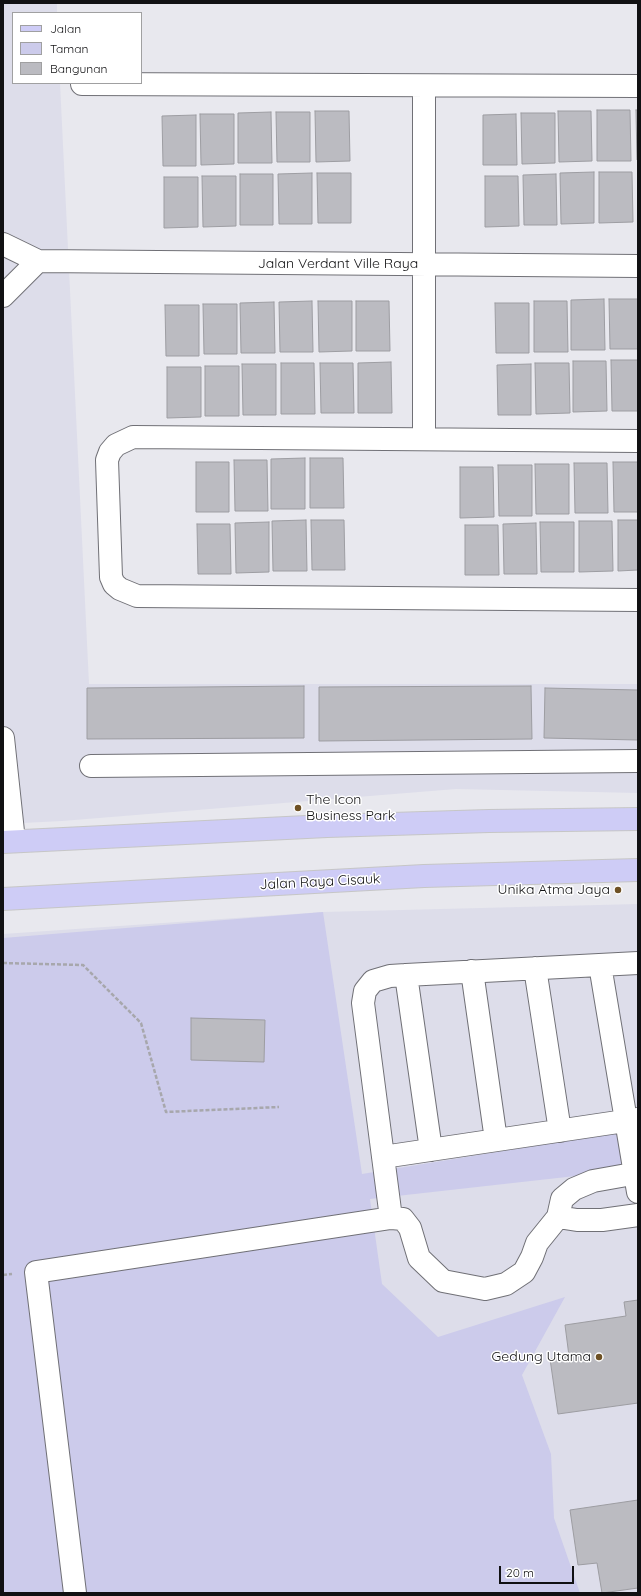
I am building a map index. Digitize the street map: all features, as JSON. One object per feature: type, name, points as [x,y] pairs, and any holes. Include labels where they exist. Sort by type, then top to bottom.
[{"type":"main road","points":[[8,841],[327,826],[489,821],[638,819]]},
{"type":"main road","name":"Jalan Raya Cisauk","points":[[3,899],[424,876],[638,870]]},
{"type":"street","points":[[82,84],[638,86]]},
{"type":"street","points":[[424,86],[424,439]]},
{"type":"street","name":"Jalan Verdant Ville Raya","points":[[3,244],[38,261],[638,266]]},
{"type":"street","points":[[3,296],[38,261]]},
{"type":"street","points":[[638,441],[133,437],[116,445],[110,452],[107,460],[112,577],[114,584],[124,591],[137,596],[638,600]]},
{"type":"street","points":[[3,738],[8,841]]},
{"type":"street","points":[[91,766],[638,761]]},
{"type":"street","points":[[391,1218],[363,1003],[365,991],[373,981],[390,976],[638,963]]},
{"type":"street","points":[[75,1593],[36,1272],[391,1218],[403,1219],[410,1228],[419,1258],[443,1281],[485,1289],[506,1284],[524,1272],[532,1258],[537,1244],[558,1217],[562,1199],[574,1189],[593,1181],[637,1180],[632,1120],[600,965]]},
{"type":"street","points":[[535,968],[560,1131]]},
{"type":"street","points":[[472,971],[496,1140]]},
{"type":"street","points":[[406,975],[431,1150]]},
{"type":"street","points":[[383,1157],[632,1120]]},
{"type":"street","points":[[558,1217],[577,1220],[602,1220],[638,1215]]},
{"type":"path","points":[[3,963],[83,965],[141,1023],[166,1112],[279,1107]]},
{"type":"shaded area","name":"The Icon Business Park","points":[[3,3],[57,3],[57,12],[12,12],[12,84],[60,84],[89,684],[638,684],[638,793],[456,789],[62,821],[3,824]]},
{"type":"shaded area","points":[[638,904],[638,1593],[3,1593],[3,934],[323,912]]},
{"type":"green space","points":[[323,912],[362,1174],[638,1129],[638,1169],[370,1199],[382,1284],[438,1337],[565,1297],[522,1375],[551,1454],[554,1518],[580,1593],[3,1593],[3,938]]},
{"type":"building","points":[[597,110],[630,110],[631,161],[597,161]]},
{"type":"building","points":[[636,110],[638,110],[638,160],[637,160]]},
{"type":"building","points":[[315,111],[349,111],[350,161],[316,162]]},
{"type":"building","points":[[558,111],[591,111],[592,161],[559,162]]},
{"type":"building","points":[[271,112],[272,163],[238,163],[238,113]]},
{"type":"building","points":[[276,112],[310,112],[310,162],[277,162]]},
{"type":"building","points":[[521,113],[555,113],[555,163],[522,164]]},
{"type":"building","points":[[200,114],[234,114],[234,164],[201,165]]},
{"type":"building","points":[[516,114],[517,165],[483,165],[483,115]]},
{"type":"building","points":[[196,115],[196,166],[163,166],[162,116]]},
{"type":"building","points":[[594,172],[594,223],[561,224],[560,173]]},
{"type":"building","points":[[599,172],[632,172],[633,222],[599,223]]},
{"type":"building","points":[[312,173],[312,224],[279,224],[278,174]]},
{"type":"building","points":[[317,173],[351,173],[351,223],[318,223]]},
{"type":"building","points":[[240,174],[273,174],[273,225],[240,225]]},
{"type":"building","points":[[556,174],[557,225],[524,225],[523,175]]},
{"type":"building","points":[[202,176],[236,176],[236,226],[203,227]]},
{"type":"building","points":[[485,176],[518,176],[519,226],[485,227]]},
{"type":"building","points":[[164,177],[198,177],[198,227],[164,228]]},
{"type":"building","points":[[604,299],[605,350],[571,350],[571,300]]},
{"type":"building","points":[[609,299],[638,299],[638,349],[610,349]]},
{"type":"building","points":[[312,301],[313,352],[280,352],[279,302]]},
{"type":"building","points":[[318,301],[352,301],[352,351],[319,352]]},
{"type":"building","points":[[356,301],[389,301],[390,351],[356,351]]},
{"type":"building","points":[[534,301],[567,301],[568,352],[534,352]]},
{"type":"building","points":[[274,302],[275,353],[241,353],[240,303]]},
{"type":"building","points":[[495,303],[529,303],[529,353],[496,353]]},
{"type":"building","points":[[203,304],[237,304],[237,354],[204,354]]},
{"type":"building","points":[[165,305],[199,305],[199,356],[166,356]]},
{"type":"building","points":[[611,360],[638,360],[638,411],[612,411]]},
{"type":"building","points":[[573,361],[606,361],[607,411],[573,412]]},
{"type":"building","points":[[391,362],[392,413],[358,413],[358,363]]},
{"type":"building","points":[[281,363],[314,363],[315,414],[281,414]]},
{"type":"building","points":[[320,363],[353,363],[354,413],[321,413]]},
{"type":"building","points":[[535,363],[569,363],[570,413],[536,414]]},
{"type":"building","points":[[242,364],[276,364],[276,415],[243,415]]},
{"type":"building","points":[[531,364],[531,415],[498,415],[497,365]]},
{"type":"building","points":[[205,366],[239,366],[239,416],[205,416]]},
{"type":"building","points":[[167,367],[201,367],[201,417],[167,418]]},
{"type":"building","points":[[305,458],[305,509],[271,509],[271,459]]},
{"type":"building","points":[[310,458],[343,458],[344,508],[310,508]]},
{"type":"building","points":[[234,460],[267,460],[268,511],[235,511]]},
{"type":"building","points":[[196,462],[229,462],[229,512],[196,512]]},
{"type":"building","points":[[613,462],[638,462],[638,512],[614,512]]},
{"type":"building","points":[[574,463],[607,463],[608,513],[575,513]]},
{"type":"building","points":[[535,464],[569,464],[569,514],[536,514]]},
{"type":"building","points":[[498,465],[532,465],[532,516],[499,516]]},
{"type":"building","points":[[460,467],[493,467],[494,517],[460,518]]},
{"type":"building","points":[[306,520],[307,571],[273,571],[272,521]]},
{"type":"building","points":[[311,520],[344,520],[345,570],[312,570]]},
{"type":"building","points":[[618,520],[638,520],[638,570],[618,571]]},
{"type":"building","points":[[579,521],[612,521],[613,571],[579,572]]},
{"type":"building","points":[[269,522],[269,572],[236,573],[235,523]]},
{"type":"building","points":[[540,522],[574,522],[574,572],[541,572]]},
{"type":"building","points":[[536,523],[537,574],[504,574],[503,524]]},
{"type":"building","points":[[197,524],[230,524],[231,574],[198,574]]},
{"type":"building","points":[[465,525],[498,525],[499,575],[465,575]]},
{"type":"building","points":[[304,686],[304,738],[87,739],[87,688]]},
{"type":"building","points":[[531,686],[532,739],[319,741],[319,687]]},
{"type":"building","points":[[545,688],[638,690],[638,740],[544,738]]},
{"type":"building","points":[[191,1018],[265,1020],[264,1062],[191,1060]]},
{"type":"building","name":"Gedung Utama","points":[[638,1300],[638,1403],[558,1414],[550,1359],[569,1356],[565,1325],[626,1316],[624,1302]]},
{"type":"building","points":[[638,1500],[638,1588],[602,1593],[597,1563],[578,1565],[570,1510]]},
{"type":"place","name":"The Icon Business Park","points":[[298,808]]},
{"type":"place","name":"Unika Atma Jaya","points":[[618,890]]},
{"type":"place","name":"Gedung Utama","points":[[599,1357]]}]
